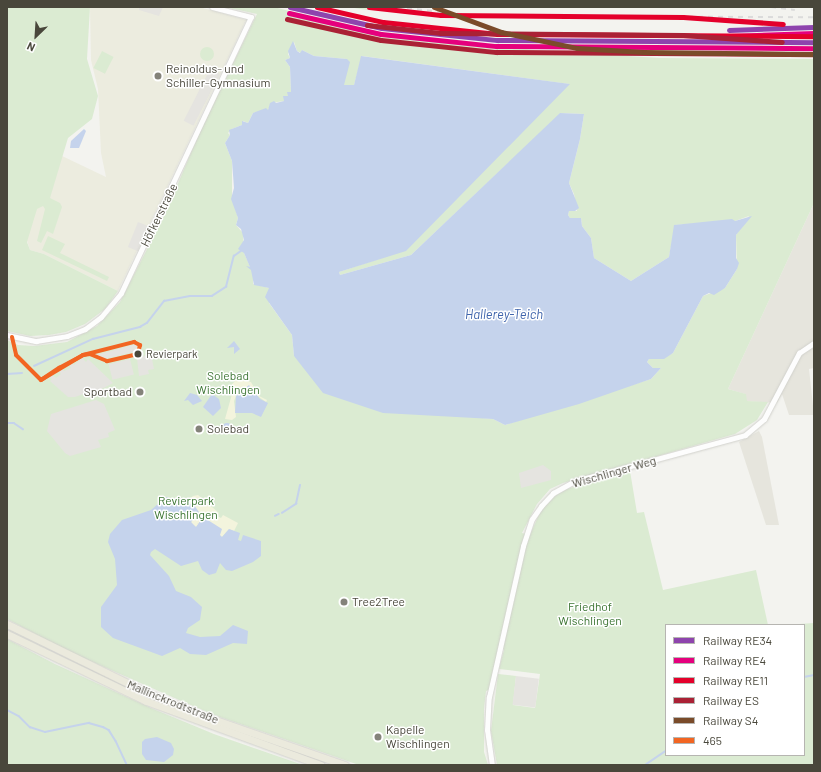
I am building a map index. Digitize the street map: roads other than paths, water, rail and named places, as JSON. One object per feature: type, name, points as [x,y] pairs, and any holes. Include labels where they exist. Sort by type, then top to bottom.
[{"type":"highway","name":"Mallinckrodtstraße","points":[[7,624],[150,694],[210,718],[345,765]]},
{"type":"highway","name":"Mallinckrodtstraße","points":[[7,634],[146,701],[321,765]]},
{"type":"street","name":"Höfkerstraße","points":[[7,335],[36,341],[62,338],[85,328],[112,305],[128,280],[251,17],[212,7]]},
{"type":"street","name":"Wischlinger Weg","points":[[492,765],[487,730],[489,702],[523,546],[532,519],[541,506],[554,493],[576,481],[745,435],[764,419],[800,353],[814,343]]},
{"type":"water","name":"Hallerey-Teich","points":[[293,41],[297,51],[300,53],[302,50],[314,56],[347,59],[350,62],[344,85],[354,85],[361,56],[570,84],[406,251],[339,272],[340,275],[411,255],[560,113],[584,114],[580,139],[569,183],[579,208],[575,211],[569,211],[568,215],[570,218],[581,218],[582,226],[591,238],[594,258],[631,281],[669,257],[674,225],[732,219],[735,221],[752,216],[736,235],[736,258],[739,263],[737,269],[725,288],[714,295],[709,293],[703,296],[673,353],[664,359],[649,359],[647,362],[653,368],[661,368],[651,379],[579,404],[505,425],[493,419],[383,413],[323,393],[294,356],[292,335],[265,297],[269,288],[254,285],[251,270],[246,266],[250,267],[244,253],[238,249],[244,240],[241,229],[236,225],[238,218],[231,199],[234,188],[232,161],[225,143],[230,135],[229,130],[242,125],[242,121],[248,123],[253,113],[266,108],[268,110],[270,103],[274,101],[276,103],[284,101],[283,96],[288,96],[287,92],[291,92],[290,67],[285,60],[290,58],[288,51]]},
{"type":"water","points":[[84,129],[86,131],[79,148],[70,148],[71,141]]},
{"type":"water","points":[[234,341],[240,349],[234,354],[234,347],[227,348]]},
{"type":"water","points":[[249,385],[260,399],[268,403],[261,417],[252,413],[235,413],[236,396]]},
{"type":"water","points":[[190,393],[197,395],[202,401],[193,405],[188,400],[184,401]]},
{"type":"water","points":[[212,394],[219,399],[221,408],[213,416],[203,407]]},
{"type":"water","points":[[227,423],[232,428],[227,433],[222,428]]},
{"type":"water","points":[[166,497],[194,505],[199,512],[191,522],[196,527],[203,517],[222,529],[220,535],[222,537],[229,529],[240,533],[238,540],[241,541],[243,535],[261,541],[261,556],[253,562],[232,571],[226,570],[220,563],[216,573],[209,575],[202,570],[198,561],[181,566],[155,549],[150,555],[169,576],[176,591],[191,597],[202,607],[200,620],[188,628],[186,633],[200,637],[220,636],[233,625],[248,631],[247,644],[233,643],[206,655],[190,654],[180,648],[162,656],[113,638],[101,627],[101,607],[117,585],[115,559],[108,542],[110,534],[122,520],[151,510]]},
{"type":"water","points":[[157,737],[171,743],[174,749],[173,755],[164,762],[146,760],[142,754],[142,742],[145,739]]},
{"type":"waterway","points":[[34,366],[93,339],[140,327],[147,323],[164,301],[190,296],[212,296],[226,287],[234,256],[241,251]]},
{"type":"waterway","points":[[7,374],[22,373]]},
{"type":"waterway","points":[[7,423],[14,423],[23,429]]},
{"type":"waterway","points":[[282,513],[296,504],[300,485]]},
{"type":"waterway","points":[[275,516],[279,514]]},
{"type":"waterway","points":[[805,677],[814,675]]},
{"type":"waterway","points":[[7,710],[19,716],[30,727],[45,732],[89,723],[103,727],[109,730],[116,741],[127,765]]},
{"type":"waterway","points":[[645,765],[665,752]]},
{"type":"railway","points":[[397,7],[478,16],[814,17]]},
{"type":"railway","points":[[771,7],[795,10]]},
{"type":"rail line","name":"RE34","points":[[290,7],[382,28],[497,40],[814,42]]},
{"type":"rail line","name":"RE11","points":[[317,7],[383,22],[497,34],[814,36]]},
{"type":"rail line","name":"RE11","points":[[369,7],[441,15],[683,17],[783,24]]},
{"type":"rail line","name":"S4","points":[[434,7],[501,32],[577,48],[644,52],[814,54]]},
{"type":"rail line","name":"RE4","points":[[289,13],[381,34],[496,46],[814,48]]},
{"type":"rail line","name":"ES","points":[[287,19],[381,40],[496,52],[814,54]]},
{"type":"rail line","name":"ES","points":[[367,25],[441,33],[683,35],[782,42]]},
{"type":"rail line","name":"RE34","points":[[729,30],[814,27]]},
{"type":"rail line","name":"RE4","points":[[729,36],[814,33]]},
{"type":"place","name":"Reinoldus- und Schiller-Gymnasium","points":[[158,76]]},
{"type":"place","name":"Revierpark","points":[[138,354]]},
{"type":"place","name":"Sportbad","points":[[140,392]]},
{"type":"place","name":"Solebad","points":[[199,429]]},
{"type":"place","name":"Tree2Tree","points":[[344,602]]},
{"type":"place","name":"Kapelle Wischlingen","points":[[378,737]]},
{"type":"park label","name":"Solebad Wischlingen","points":[[228,383]]},
{"type":"park label","name":"Revierpark Wischlingen","points":[[186,508]]},
{"type":"park label","name":"Friedhof Wischlingen","points":[[590,614]]}]
